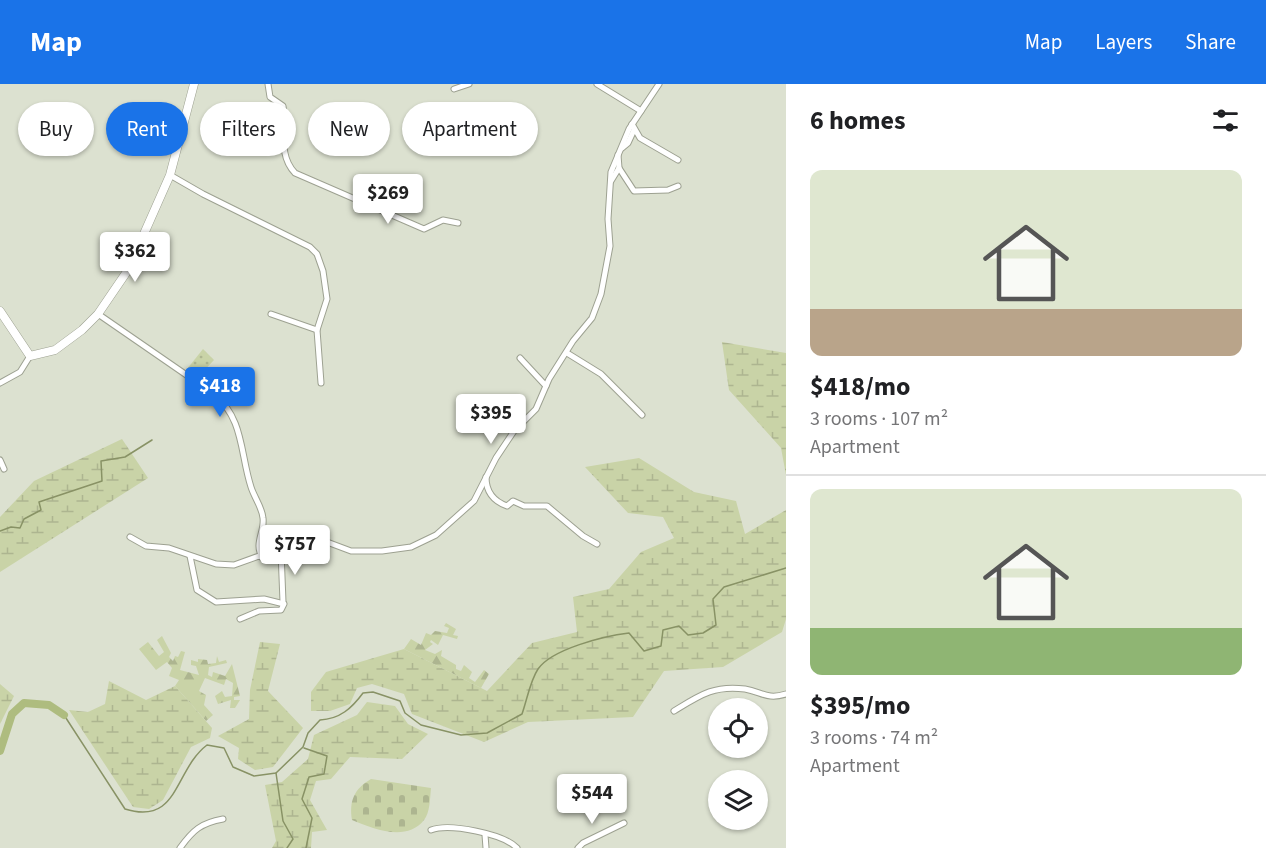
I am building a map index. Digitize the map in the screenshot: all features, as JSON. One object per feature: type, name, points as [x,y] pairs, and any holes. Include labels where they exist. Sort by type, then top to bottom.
[{"type":"main road","points":[[0,311],[30,356],[55,350],[82,330],[98,314],[128,270],[170,175],[194,84]]},
{"type":"street","points":[[268,84],[270,97],[284,106],[282,138],[289,165],[296,173],[424,229],[443,220],[458,223]]},
{"type":"street","points":[[454,89],[470,84]]},
{"type":"street","points":[[597,84],[641,111]]},
{"type":"street","points":[[265,559],[281,551],[298,538],[306,537],[344,549],[368,552],[424,542],[449,525],[472,503],[486,475],[514,431],[536,409],[546,386],[591,318],[601,294],[610,246],[610,182],[619,152],[641,111],[659,84]]},
{"type":"street","points":[[633,127],[640,138],[678,160]]},
{"type":"street","points":[[610,182],[619,168],[619,152]]},
{"type":"street","points":[[619,168],[634,190],[668,190],[678,186]]},
{"type":"street","points":[[170,175],[203,195],[302,243],[317,254],[323,272],[327,299],[317,330],[321,383]]},
{"type":"street","points":[[98,314],[214,394],[226,405],[242,438],[251,489],[263,516],[258,549],[265,559]]},
{"type":"street","points":[[272,314],[317,330]]},
{"type":"street","points":[[567,352],[601,374],[642,415]]},
{"type":"street","points":[[0,383],[20,372],[30,356]]},
{"type":"street","points":[[520,358],[546,386]]},
{"type":"street","points":[[0,460],[4,469]]},
{"type":"street","points":[[486,475],[488,491],[501,504],[507,506],[513,501],[524,506],[547,506],[583,537],[597,544]]},
{"type":"street","points":[[130,537],[146,546],[169,548],[190,556],[228,565],[259,556],[265,559]]},
{"type":"street","points":[[240,619],[259,611],[281,610],[283,602],[281,551]]},
{"type":"street","points":[[190,556],[197,590],[216,602],[256,598],[273,603],[283,602]]},
{"type":"street","points":[[674,711],[706,692],[719,688],[743,689],[764,697],[786,694]]},
{"type":"street","points":[[180,848],[195,829],[204,823],[222,819]]},
{"type":"street","points":[[578,848],[583,843],[624,823]]},
{"type":"street","points":[[431,830],[447,826],[506,840],[517,848]]},
{"type":"street","points":[[485,835],[486,848]]},
{"type":"green space","points":[[722,342],[786,353],[786,475],[781,448],[729,390]]},
{"type":"green space","points":[[203,349],[214,360],[200,375],[187,369]]},
{"type":"green space","points":[[122,439],[148,478],[0,572],[0,517],[34,481]]},
{"type":"green space","points":[[639,458],[694,492],[736,501],[745,534],[786,510],[786,619],[782,632],[723,667],[664,671],[633,717],[528,722],[484,742],[412,714],[404,694],[372,684],[357,688],[350,704],[330,711],[311,711],[311,692],[326,672],[404,649],[487,691],[532,643],[577,632],[573,597],[609,589],[641,552],[674,538],[663,517],[628,513],[585,467]]},
{"type":"green space","points":[[446,623],[456,629],[453,635],[458,636],[457,639],[443,635],[438,645],[431,640],[433,644],[425,650],[435,654],[442,650],[441,656],[456,665],[456,669],[461,671],[464,665],[472,672],[469,678],[475,682],[484,670],[489,674],[481,688],[404,649],[411,639],[421,645],[426,633],[431,635],[435,631],[447,633],[449,628],[444,626]]},
{"type":"green space","points":[[162,636],[171,653],[169,657],[173,661],[181,651],[185,652],[180,670],[199,675],[196,666],[191,665],[191,660],[198,662],[198,659],[207,660],[208,664],[216,663],[217,656],[219,662],[226,660],[227,663],[209,667],[208,675],[212,677],[213,672],[225,676],[232,664],[240,696],[234,697],[234,700],[240,700],[235,708],[230,708],[231,700],[218,704],[215,696],[222,691],[225,697],[232,696],[233,683],[226,679],[224,685],[205,678],[199,691],[206,695],[204,705],[213,715],[206,721],[175,686],[179,680],[169,676],[172,668],[167,662],[156,670],[139,649],[148,642],[159,656],[164,652],[157,640]]},
{"type":"green space","points":[[260,642],[280,644],[268,691],[303,728],[273,767],[255,770],[238,759],[239,748],[218,736],[249,719],[250,690]]},
{"type":"green space","points":[[109,681],[146,700],[175,686],[212,728],[210,738],[191,747],[163,800],[149,809],[133,807],[69,710],[88,712],[105,704]]},
{"type":"green space","points":[[0,684],[14,696],[0,724]]},
{"type":"green space","points":[[367,702],[395,706],[408,724],[428,734],[402,759],[350,757],[331,779],[316,781],[310,800],[327,830],[312,832],[311,848],[272,848],[276,841],[265,785],[282,782],[308,759],[314,735],[357,715]]},
{"type":"green space","points":[[371,779],[431,788],[429,809],[424,820],[417,827],[408,831],[389,832],[352,820],[351,807],[354,796],[360,787]]},
{"type":"waterway","points":[[0,531],[11,527],[20,528],[24,519],[41,510],[39,502],[102,481],[101,461],[125,457],[152,440]]},
{"type":"waterway","points":[[64,715],[125,809],[143,812],[156,810],[174,793],[196,756],[207,745],[224,748],[233,767],[254,776],[276,773],[303,747],[308,733],[320,720],[345,712],[363,693],[373,692],[400,701],[405,713],[421,725],[461,735],[487,733],[522,714],[535,674],[545,662],[555,655],[593,640],[629,633],[644,651],[661,646],[663,630],[679,626],[688,635],[703,633],[716,625],[713,599],[724,587],[786,568]]},
{"type":"waterway","points":[[0,751],[12,714],[24,703],[49,705],[64,715]]},
{"type":"waterway","points":[[304,748],[327,756],[324,774],[309,777],[302,799],[312,818],[306,848]]},
{"type":"waterway","points":[[276,773],[283,821],[293,839],[287,848]]}]
